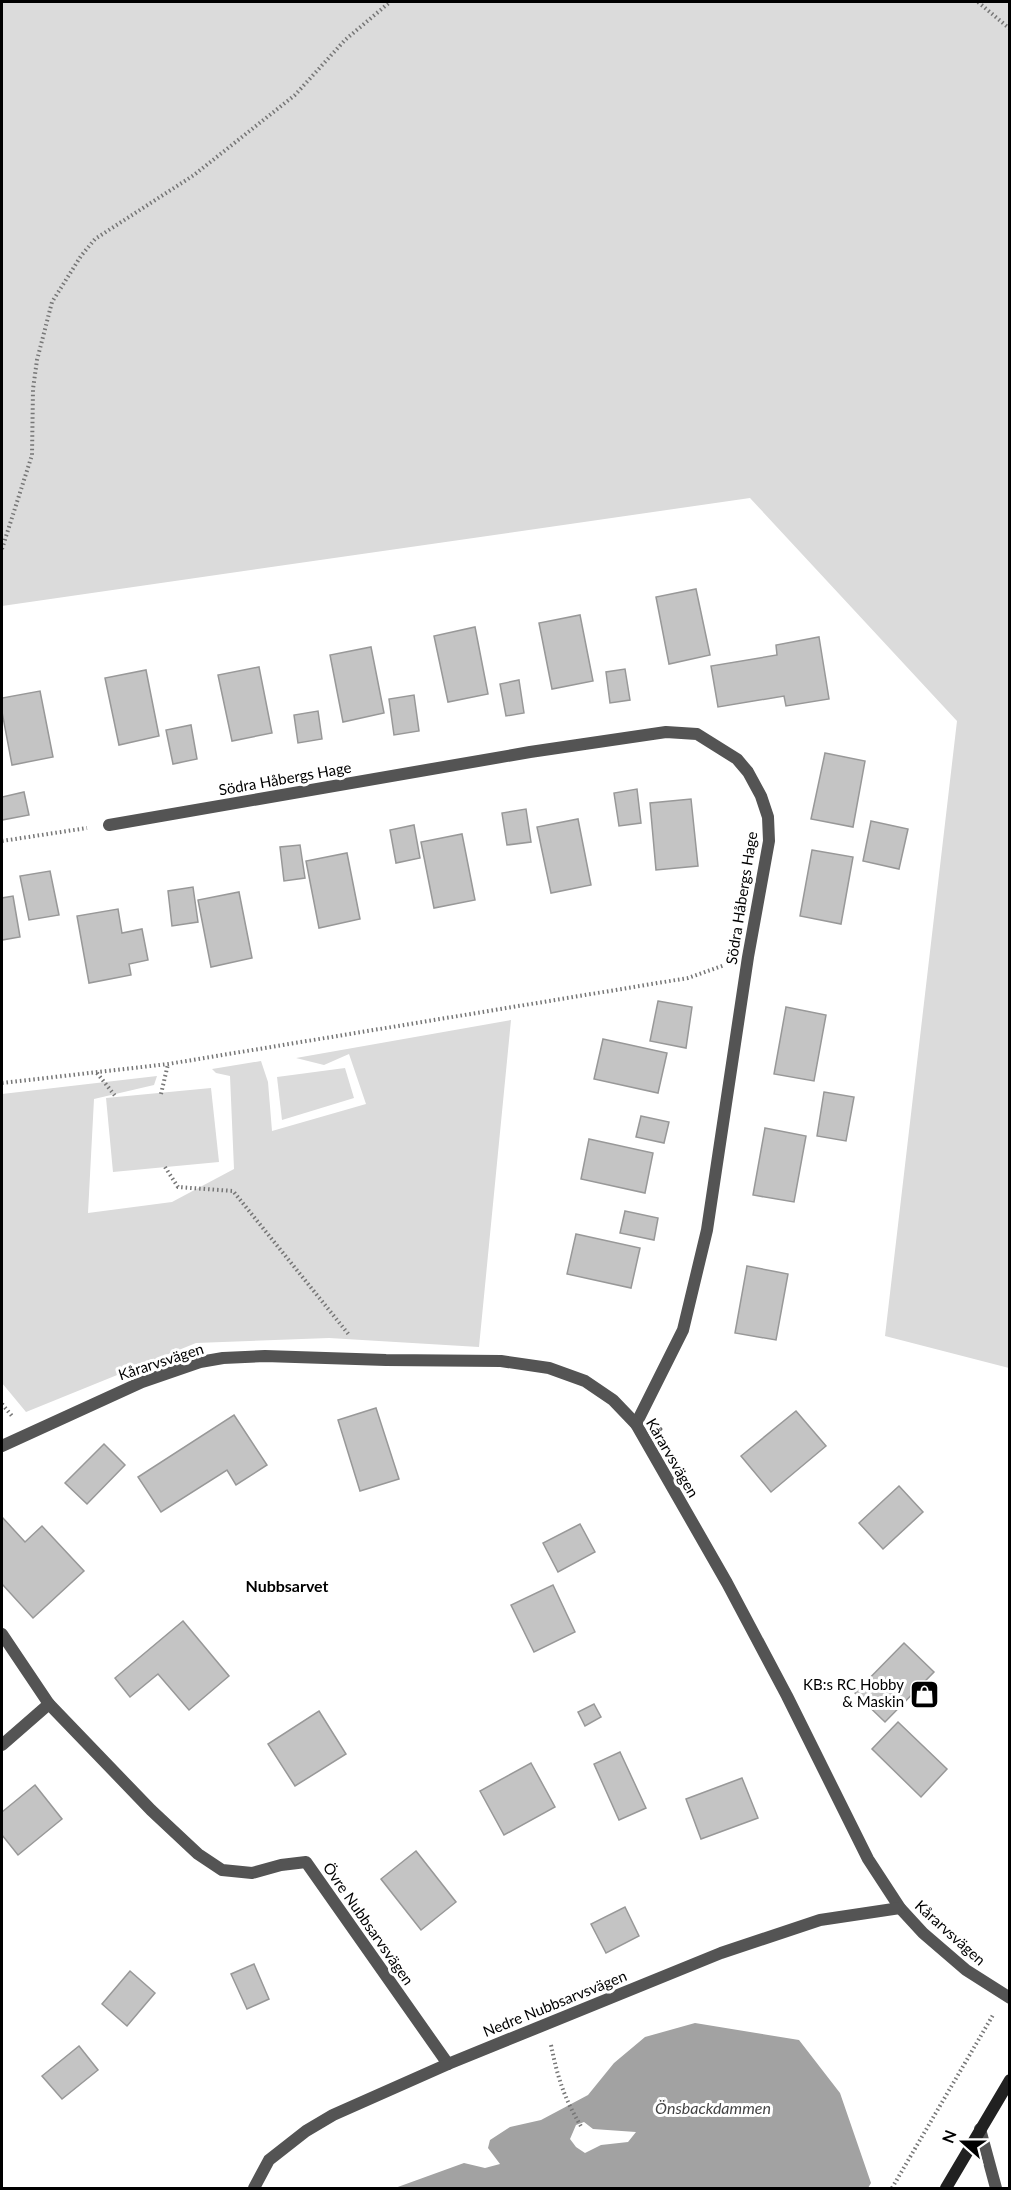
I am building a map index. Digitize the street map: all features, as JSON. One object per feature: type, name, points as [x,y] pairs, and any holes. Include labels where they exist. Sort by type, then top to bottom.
[{"type":"main road","points":[[945,2188],[1010,2080]]},
{"type":"street","name":"Södra Håbergs Hage","points":[[109,825],[530,752],[666,732],[697,734],[737,759],[748,772],[761,796],[768,818],[768,841],[707,1230],[683,1330],[636,1424]]},
{"type":"street","name":"Kårarvsvägen","points":[[2,1446],[110,1395],[200,1362],[223,1358],[265,1356],[369,1360],[492,1360],[549,1368],[585,1382],[613,1400],[636,1424],[732,1592],[787,1696],[868,1859],[900,1908],[923,1933],[966,1970],[1010,1998]]},
{"type":"street","name":"Övre Nubbsarvsvägen","points":[[2,1634],[49,1704],[151,1810],[198,1854],[222,1870],[252,1873],[281,1865],[306,1862],[448,2064]]},
{"type":"street","points":[[2,1744],[49,1704]]},
{"type":"street","name":"Nedre Nubbsarvsvägen","points":[[254,2188],[269,2160],[306,2131],[333,2115],[448,2064],[721,1953],[820,1920],[900,1908]]},
{"type":"street","points":[[980,2129],[996,2188]]},
{"type":"path","points":[[2,549],[32,455],[33,388],[37,360],[52,302],[81,256],[95,239],[194,176],[295,95],[345,40],[390,2]]},
{"type":"path","points":[[978,2],[1010,29]]},
{"type":"path","points":[[2,841],[109,825]]},
{"type":"path","points":[[2,1083],[168,1064],[688,978],[748,957]]},
{"type":"path","points":[[161,1094],[168,1064]]},
{"type":"path","points":[[97,1073],[116,1097]]},
{"type":"path","points":[[165,1167],[178,1187],[233,1191],[369,1360]]},
{"type":"path","points":[[891,2188],[996,2010]]},
{"type":"path","points":[[546,2024],[557,2078],[566,2101],[582,2128]]},
{"type":"shaded area","points":[[2,2],[1009,2],[1009,1368],[885,1336],[957,721],[750,498],[2,606]]},
{"type":"shaded area","points":[[511,1020],[479,1347],[329,1338],[196,1343],[26,1412],[2,1383],[2,1094],[157,1076],[154,1085],[94,1099],[88,1213],[172,1202],[234,1169],[230,1076],[216,1073],[212,1069],[261,1061],[268,1082],[272,1131],[366,1104],[349,1054],[324,1065],[296,1058]]},
{"type":"shaded area","points":[[345,1068],[354,1098],[282,1120],[277,1077]]},
{"type":"shaded area","points":[[211,1088],[219,1162],[113,1172],[106,1098]]},
{"type":"water","name":"Önsbackdammen","points":[[695,2023],[799,2040],[840,2093],[871,2183],[868,2188],[395,2188],[464,2163],[485,2168],[500,2164],[488,2148],[490,2140],[510,2127],[541,2120],[588,2095],[614,2063],[645,2037]],"holes":[[[584,2122],[593,2129],[636,2132],[628,2142],[601,2145],[585,2153],[570,2139],[576,2125]]]},
{"type":"building","points":[[696,589],[710,655],[669,664],[656,597]]},
{"type":"building","points":[[580,615],[593,681],[552,689],[539,623]]},
{"type":"building","points":[[475,627],[488,694],[448,702],[434,636]]},
{"type":"building","points":[[819,637],[829,699],[786,706],[784,696],[718,707],[711,666],[777,655],[776,645]]},
{"type":"building","points":[[371,647],[384,713],[343,722],[330,655]]},
{"type":"building","points":[[259,667],[272,733],[232,741],[218,675]]},
{"type":"building","points":[[625,669],[630,700],[610,703],[606,672]]},
{"type":"building","points":[[146,670],[159,736],[119,745],[105,678]]},
{"type":"building","points":[[519,680],[524,713],[506,716],[500,684]]},
{"type":"building","points":[[40,691],[53,757],[12,765],[2,712],[2,698]]},
{"type":"building","points":[[414,695],[419,731],[394,735],[389,699]]},
{"type":"building","points":[[318,711],[322,739],[298,743],[294,715]]},
{"type":"building","points":[[191,725],[197,759],[173,764],[166,730]]},
{"type":"building","points":[[825,753],[865,761],[853,827],[811,819]]},
{"type":"building","points":[[637,789],[641,823],[619,826],[614,793]]},
{"type":"building","points":[[24,792],[29,815],[2,820],[2,797]]},
{"type":"building","points":[[691,799],[698,866],[656,870],[650,803]]},
{"type":"building","points":[[526,809],[531,842],[507,845],[502,813]]},
{"type":"building","points":[[578,819],[591,885],[551,893],[537,827]]},
{"type":"building","points":[[871,821],[908,829],[899,869],[863,861]]},
{"type":"building","points":[[414,825],[420,858],[396,863],[390,830]]},
{"type":"building","points":[[462,834],[475,900],[434,908],[421,842]]},
{"type":"building","points":[[300,845],[305,878],[284,881],[280,847]]},
{"type":"building","points":[[812,850],[853,857],[841,924],[800,916]]},
{"type":"building","points":[[347,853],[360,919],[319,928],[306,861]]},
{"type":"building","points":[[50,871],[59,915],[29,920],[20,876]]},
{"type":"building","points":[[193,887],[198,922],[172,926],[168,891]]},
{"type":"building","points":[[239,892],[252,958],[211,967],[198,900]]},
{"type":"building","points":[[13,896],[20,937],[2,940],[2,898]]},
{"type":"building","points":[[118,909],[122,933],[142,929],[148,960],[129,964],[131,975],[89,983],[77,916]]},
{"type":"building","points":[[658,1001],[692,1007],[686,1048],[650,1041]]},
{"type":"building","points":[[786,1007],[826,1015],[814,1081],[774,1074]]},
{"type":"building","points":[[603,1039],[667,1053],[658,1093],[594,1079]]},
{"type":"building","points":[[824,1092],[854,1097],[846,1141],[817,1136]]},
{"type":"building","points":[[641,1116],[669,1122],[664,1143],[636,1137]]},
{"type":"building","points":[[765,1128],[806,1136],[794,1202],[753,1195]]},
{"type":"building","points":[[589,1139],[653,1153],[645,1193],[581,1179]]},
{"type":"building","points":[[625,1211],[658,1218],[654,1240],[620,1233]]},
{"type":"building","points":[[576,1234],[640,1248],[631,1288],[567,1274]]},
{"type":"building","points":[[747,1266],[788,1274],[776,1340],[735,1333]]},
{"type":"building","points":[[376,1408],[399,1479],[360,1491],[338,1420]]},
{"type":"building","points":[[796,1411],[826,1446],[771,1492],[741,1456]]},
{"type":"building","points":[[234,1415],[267,1465],[236,1485],[227,1470],[161,1512],[138,1477]]},
{"type":"building","points":[[104,1444],[125,1465],[87,1504],[65,1483]]},
{"type":"building","points":[[899,1486],[923,1512],[883,1549],[859,1523]]},
{"type":"building","points":[[2,1517],[25,1542],[42,1526],[84,1571],[33,1618],[2,1584]]},
{"type":"building","points":[[580,1524],[595,1552],[558,1572],[543,1543]]},
{"type":"building","points":[[553,1585],[575,1632],[534,1652],[511,1605]]},
{"type":"building","points":[[183,1621],[229,1676],[189,1710],[158,1674],[130,1697],[115,1678]]},
{"type":"building","points":[[904,1643],[934,1672],[885,1722],[855,1693]]},
{"type":"building","points":[[594,1704],[601,1717],[585,1726],[578,1712]]},
{"type":"building","points":[[319,1711],[346,1754],[295,1786],[268,1744]]},
{"type":"building","points":[[898,1722],[947,1769],[921,1797],[872,1749]]},
{"type":"building","points":[[620,1752],[646,1808],[619,1820],[594,1764]]},
{"type":"building","points":[[531,1763],[555,1807],[504,1835],[480,1791]]},
{"type":"building","points":[[742,1778],[758,1818],[701,1839],[686,1799]]},
{"type":"building","points":[[35,1785],[62,1819],[18,1855],[2,1835],[2,1812]]},
{"type":"building","points":[[416,1851],[456,1902],[421,1930],[381,1879]]},
{"type":"building","points":[[625,1907],[639,1936],[606,1953],[591,1924]]},
{"type":"building","points":[[254,1964],[269,1999],[247,2009],[231,1974]]},
{"type":"building","points":[[130,1971],[155,1993],[127,2026],[102,2004]]},
{"type":"building","points":[[79,2046],[98,2070],[62,2099],[42,2076]]},
{"type":"place","name":"KB:s RC Hobby & Maskin","points":[[925,1694]]},
{"type":"district","name":"Nubbsarvet","points":[[287,1586]]}]
